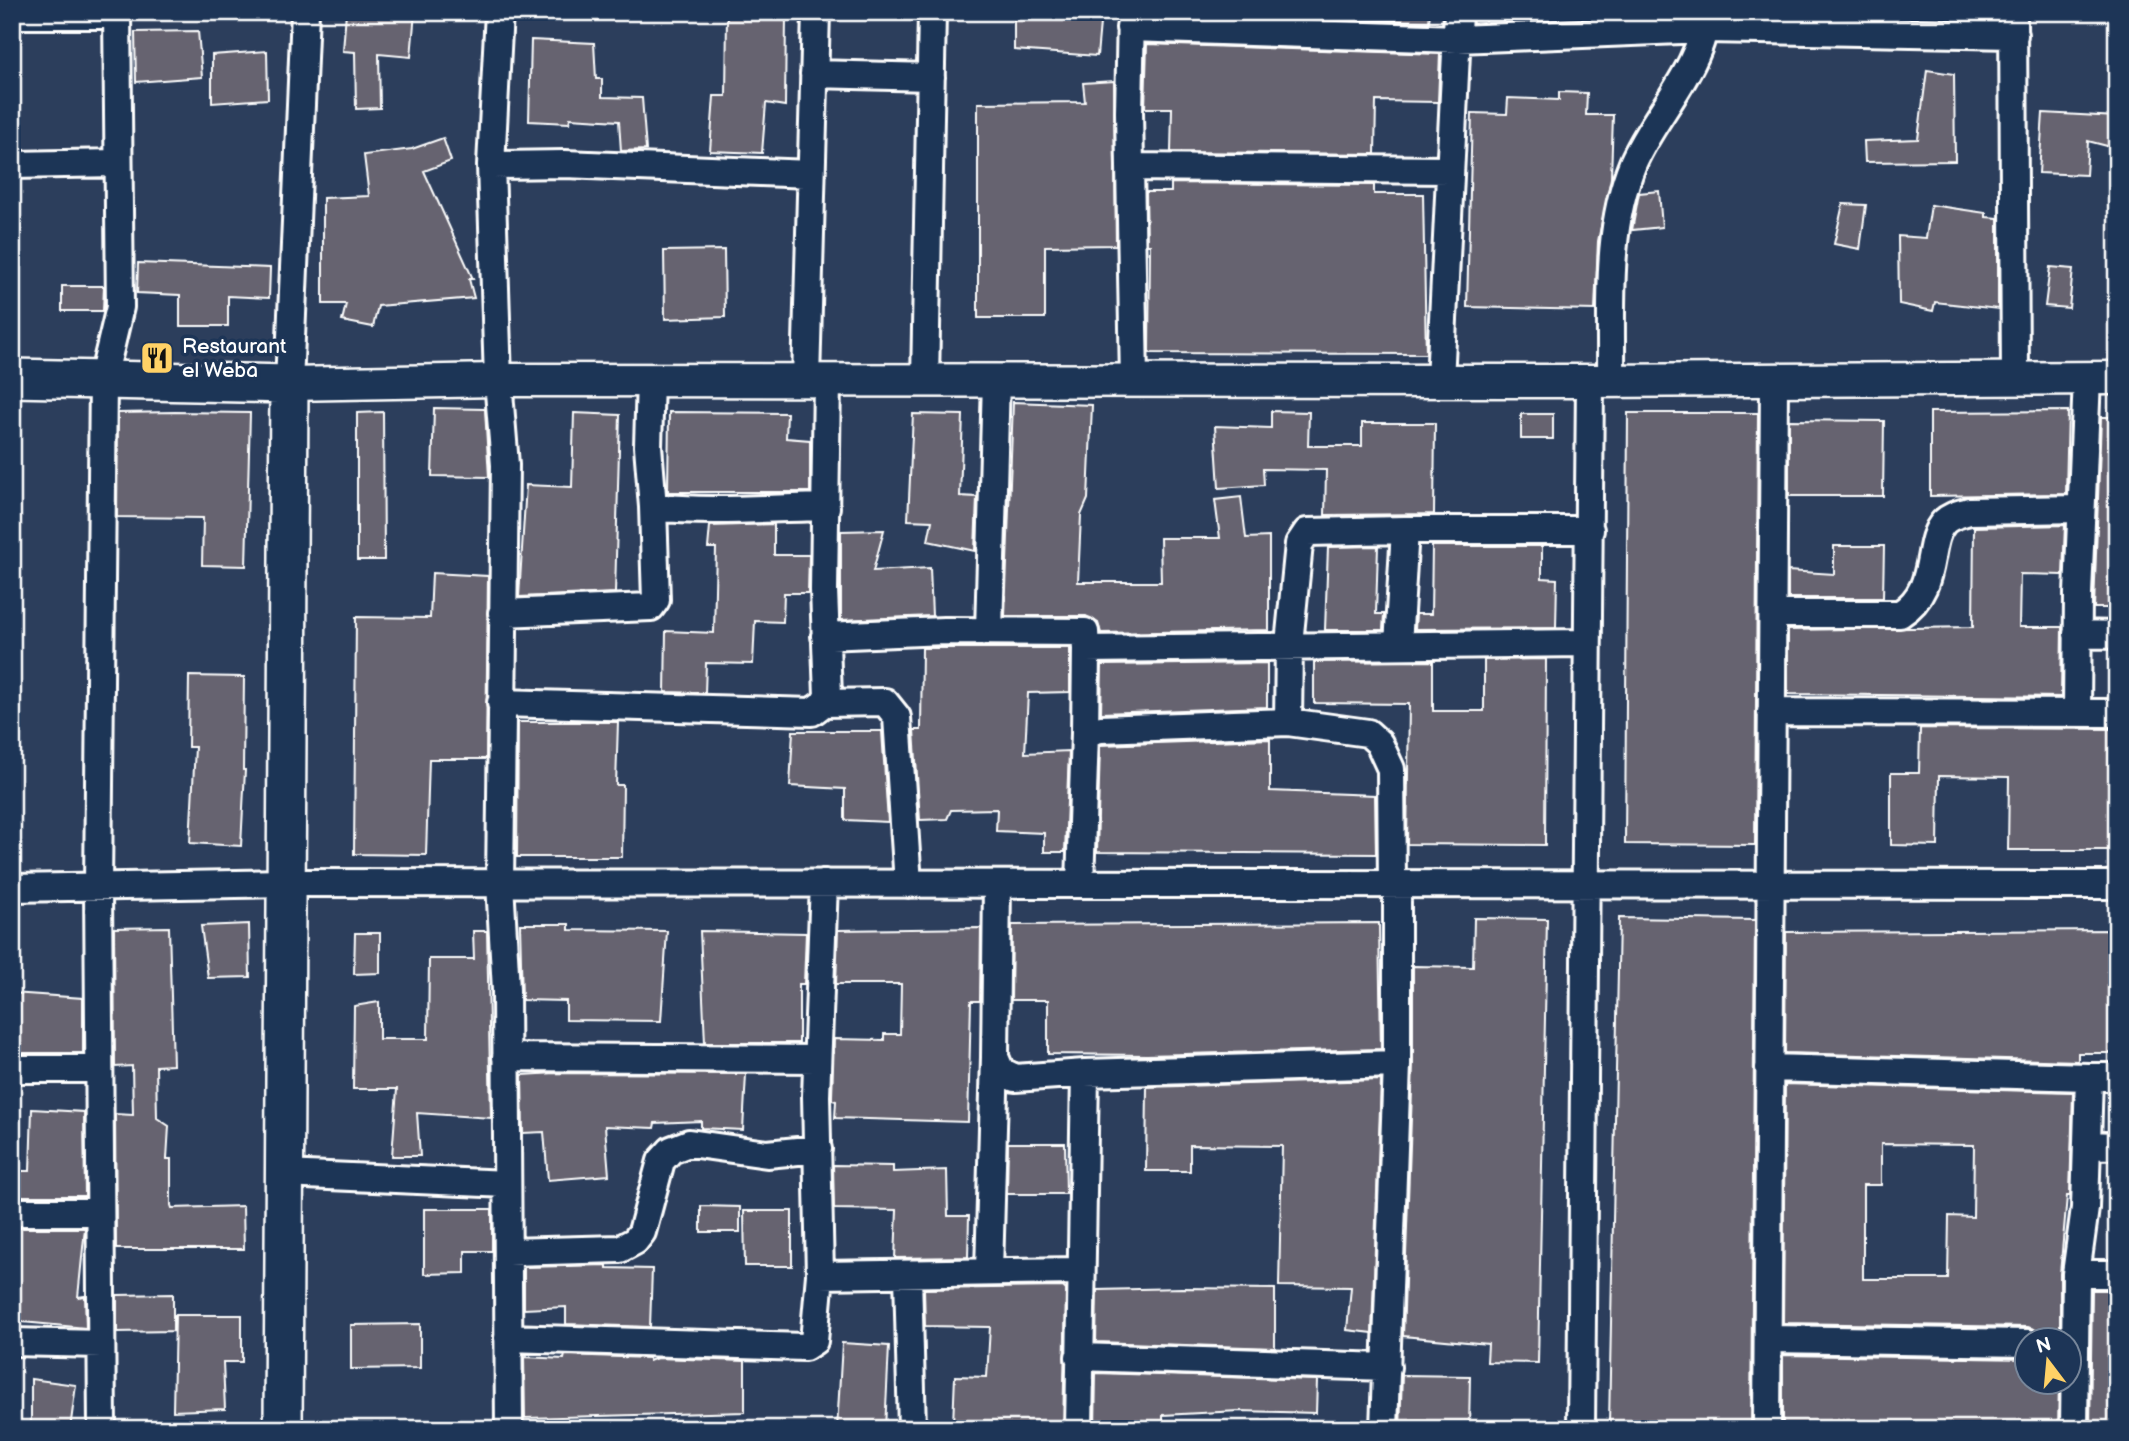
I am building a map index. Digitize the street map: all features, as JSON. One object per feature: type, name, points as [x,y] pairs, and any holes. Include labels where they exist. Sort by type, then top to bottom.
[{"type":"main road","points":[[12,378],[289,384],[283,1429]]},
{"type":"street","points":[[305,12],[289,384],[499,380],[1774,381],[2102,378],[2081,509],[2077,713]]},
{"type":"street","points":[[499,12],[491,165],[505,465],[500,883],[506,1057],[509,1429]]},
{"type":"street","points":[[501,704],[811,712],[824,703],[828,696],[825,636],[826,507],[817,380],[810,174],[816,12]]},
{"type":"street","points":[[925,381],[932,12]]},
{"type":"street","points":[[1440,381],[1458,12]]},
{"type":"street","points":[[12,15],[117,14],[116,163],[120,307],[103,378],[98,887],[102,1429]]},
{"type":"street","points":[[1133,381],[1130,20],[1457,39],[1706,20],[2013,24],[2015,379]]},
{"type":"street","points":[[1581,1429],[1587,643],[1590,530],[1600,381],[1614,233],[1629,176],[1652,124],[1683,77],[1706,20]]},
{"type":"street","points":[[814,74],[930,78]]},
{"type":"street","points":[[12,165],[116,163]]},
{"type":"street","points":[[491,165],[565,164],[810,174]]},
{"type":"street","points":[[1130,167],[1450,170]]},
{"type":"street","points":[[502,613],[651,607],[656,600],[648,446],[650,380]]},
{"type":"street","points":[[989,631],[996,380]]},
{"type":"street","points":[[1767,1429],[1774,381]]},
{"type":"street","points":[[653,507],[701,512],[720,508],[826,507]]},
{"type":"street","points":[[1773,614],[1900,614],[1919,597],[1942,524],[1953,515],[1969,511],[2081,509]]},
{"type":"street","points":[[1398,645],[1405,530]]},
{"type":"street","points":[[1288,722],[1289,644],[1299,544],[1307,532],[1590,530]]},
{"type":"street","points":[[825,636],[989,631],[1085,632],[1080,884]]},
{"type":"street","points":[[2077,634],[2117,635]]},
{"type":"street","points":[[1086,649],[1289,644],[1587,643]]},
{"type":"street","points":[[824,703],[885,702],[894,710],[901,760],[908,884]]},
{"type":"street","points":[[1771,712],[2117,713]]},
{"type":"street","points":[[1085,733],[1101,729],[1288,722],[1368,733],[1379,743],[1388,761],[1393,785],[1397,1064],[1384,1429]]},
{"type":"street","points":[[12,888],[286,883],[2117,885]]},
{"type":"street","points":[[508,1338],[808,1347],[814,1341],[820,1275],[817,1059],[824,883]]},
{"type":"street","points":[[989,1271],[997,884]]},
{"type":"street","points":[[506,1057],[817,1059]]},
{"type":"street","points":[[995,1057],[1001,1071],[1015,1079],[1085,1073],[1397,1064]]},
{"type":"street","points":[[1769,1068],[2117,1077]]},
{"type":"street","points":[[12,1069],[99,1069]]},
{"type":"street","points":[[1079,1429],[1085,1073]]},
{"type":"street","points":[[2073,1326],[2085,1208],[2089,1077]]},
{"type":"street","points":[[508,1252],[620,1249],[635,1241],[642,1232],[661,1161],[671,1150],[689,1143],[767,1154],[818,1149]]},
{"type":"street","points":[[2087,1146],[2117,1146]]},
{"type":"street","points":[[284,1174],[507,1184]]},
{"type":"street","points":[[12,1212],[100,1212]]},
{"type":"street","points":[[820,1275],[1080,1271]]},
{"type":"street","points":[[2077,1274],[2117,1275]]},
{"type":"street","points":[[908,1275],[912,1429]]},
{"type":"street","points":[[1768,1339],[2014,1343]]},
{"type":"street","points":[[12,1342],[102,1344]]},
{"type":"street","points":[[1079,1357],[1387,1367]]},
{"type":"street","points":[[2073,1396],[2074,1429]]},
{"type":"building","points":[[346,12],[415,12],[411,57],[379,54],[380,108],[356,109],[355,52],[343,51]]},
{"type":"building","points":[[1014,12],[1101,12],[1097,56],[1014,50]]},
{"type":"building","points":[[1150,12],[1430,12],[1429,22]]},
{"type":"building","points":[[727,15],[786,15],[785,106],[766,103],[762,153],[710,151],[714,96],[726,96]]},
{"type":"building","points":[[198,31],[202,77],[136,82],[135,32]]},
{"type":"building","points":[[531,40],[594,43],[596,79],[602,79],[602,97],[642,98],[646,150],[621,151],[619,121],[570,118],[569,123],[529,121]]},
{"type":"building","points":[[1147,44],[1440,54],[1438,102],[1376,101],[1375,154],[1171,152],[1172,108],[1145,108]]},
{"type":"building","points":[[267,51],[268,99],[212,103],[212,55]]},
{"type":"building","points":[[1927,70],[1954,74],[1955,161],[1865,162],[1864,141],[1918,139]]},
{"type":"building","points":[[1114,81],[1116,245],[1045,246],[1045,318],[978,318],[978,103],[1085,102],[1083,83]]},
{"type":"building","points":[[1559,92],[1587,93],[1586,115],[1613,115],[1611,178],[1598,241],[1595,310],[1467,307],[1472,113],[1507,114],[1508,98],[1559,100]]},
{"type":"building","points":[[2043,113],[2117,117],[2111,147],[2088,141],[2086,175],[2039,173]]},
{"type":"building","points":[[443,138],[451,161],[424,171],[473,279],[469,279],[474,298],[378,306],[373,327],[342,321],[346,304],[323,304],[323,198],[369,196],[364,155],[412,149]]},
{"type":"building","points":[[1171,183],[1374,185],[1374,194],[1423,194],[1426,354],[1149,353],[1150,245],[1147,245],[1146,192],[1171,192]]},
{"type":"building","points":[[1659,191],[1662,227],[1632,230],[1639,193]]},
{"type":"building","points":[[1843,204],[1866,205],[1860,249],[1834,244]]},
{"type":"building","points":[[1931,205],[1986,213],[1986,217],[1998,218],[1998,309],[1935,302],[1933,311],[1899,304],[1898,236],[1926,238]]},
{"type":"building","points":[[724,250],[725,317],[665,319],[664,251]]},
{"type":"building","points":[[138,263],[270,268],[269,298],[228,296],[228,326],[180,326],[180,295],[137,293]]},
{"type":"building","points":[[2050,267],[2073,269],[2069,308],[2045,306]]},
{"type":"building","points":[[62,286],[104,286],[103,311],[62,311]]},
{"type":"building","points":[[1013,402],[1092,405],[1088,499],[1081,515],[1078,582],[1161,582],[1160,538],[1220,538],[1215,500],[1241,497],[1246,538],[1269,537],[1269,630],[1101,633],[1098,623],[1086,616],[1005,616]]},
{"type":"building","points":[[434,408],[485,409],[489,477],[432,476]]},
{"type":"building","points":[[1271,411],[1309,412],[1308,446],[1362,446],[1362,423],[1435,423],[1434,514],[1325,515],[1326,470],[1263,469],[1264,485],[1219,488],[1215,426],[1271,428]]},
{"type":"building","points":[[2068,411],[2066,494],[1930,496],[1930,412]]},
{"type":"building","points":[[383,412],[384,560],[357,560],[357,413]]},
{"type":"building","points":[[669,412],[787,413],[786,438],[810,440],[810,492],[668,492]]},
{"type":"building","points":[[118,413],[250,413],[246,566],[202,565],[203,518],[117,517]]},
{"type":"building","points":[[574,413],[620,415],[615,593],[519,597],[526,485],[572,487]]},
{"type":"building","points":[[1628,413],[1758,413],[1755,845],[1625,844]]},
{"type":"building","points":[[913,414],[963,415],[960,496],[977,497],[975,551],[928,541],[932,521],[908,520]]},
{"type":"building","points":[[1521,414],[1553,414],[1553,439],[1521,439]]},
{"type":"building","points":[[2101,417],[2117,417],[2117,608],[2094,608]]},
{"type":"building","points":[[1789,420],[1884,421],[1883,496],[1789,496]]},
{"type":"building","points":[[774,524],[774,555],[809,555],[808,593],[784,593],[783,622],[755,621],[753,664],[706,663],[705,693],[665,692],[666,631],[714,633],[716,548],[708,548],[710,526]]},
{"type":"building","points":[[2065,525],[2063,575],[2020,574],[2019,627],[2062,627],[2061,697],[1788,694],[1788,630],[1973,627],[1974,527]]},
{"type":"building","points":[[884,530],[873,571],[930,568],[932,616],[841,620],[841,531]]},
{"type":"building","points":[[1378,546],[1376,614],[1384,614],[1383,630],[1325,630],[1328,547]]},
{"type":"building","points":[[1432,546],[1542,546],[1542,578],[1557,579],[1556,628],[1415,629],[1416,614],[1431,614]]},
{"type":"building","points":[[1834,546],[1884,546],[1883,598],[1788,598],[1788,571],[1834,574]]},
{"type":"building","points":[[432,573],[488,576],[486,759],[429,759],[426,855],[354,854],[356,617],[430,618]]},
{"type":"building","points":[[922,648],[1070,648],[1070,692],[1028,693],[1025,753],[1069,751],[1065,852],[1044,852],[1044,833],[996,831],[997,809],[951,810],[947,819],[920,820],[914,730],[921,730]]},
{"type":"building","points":[[1546,659],[1545,845],[1407,844],[1409,704],[1314,703],[1314,662],[1433,661],[1433,711],[1484,711],[1484,660]]},
{"type":"building","points":[[1267,663],[1267,707],[1101,713],[1102,665]]},
{"type":"building","points":[[189,676],[244,677],[245,770],[241,846],[190,843],[195,747],[188,747]]},
{"type":"building","points":[[518,722],[618,722],[616,785],[623,785],[622,857],[517,857]]},
{"type":"building","points":[[1920,728],[2117,729],[2117,850],[2008,850],[2009,777],[1939,776],[1938,846],[1891,845],[1891,773],[1919,773]]},
{"type":"building","points":[[793,731],[882,731],[888,822],[845,820],[845,789],[790,786]]},
{"type":"building","points":[[1270,739],[1270,791],[1375,795],[1376,854],[1097,852],[1100,745]]},
{"type":"building","points":[[1474,918],[1547,919],[1538,1363],[1487,1362],[1488,1344],[1403,1336],[1413,1064],[1413,966],[1473,967]]},
{"type":"building","points":[[1619,918],[1755,920],[1751,1429],[1609,1424]]},
{"type":"building","points":[[1379,923],[1381,1049],[1147,1055],[1048,1054],[1048,1000],[1011,1000],[1012,925]]},
{"type":"building","points":[[249,924],[250,977],[208,978],[201,926]]},
{"type":"building","points":[[520,924],[569,924],[569,930],[667,931],[661,1021],[566,1020],[566,1001],[522,1000]]},
{"type":"building","points":[[169,927],[173,1065],[156,1066],[157,1118],[169,1126],[167,1159],[171,1159],[171,1205],[172,1208],[243,1206],[244,1249],[116,1249],[115,1114],[133,1115],[132,1066],[115,1067],[114,928]]},
{"type":"building","points":[[981,928],[980,1001],[971,1001],[968,1122],[835,1118],[836,1101],[832,1100],[834,1039],[884,1040],[884,1034],[900,1034],[901,984],[836,984],[838,930]]},
{"type":"building","points":[[2117,930],[2117,1053],[2078,1053],[2078,1061],[1785,1053],[1786,932]]},
{"type":"building","points":[[473,931],[487,931],[491,1118],[417,1113],[420,1156],[392,1156],[397,1089],[353,1089],[354,1006],[379,1002],[379,1039],[428,1039],[429,959],[474,959]]},
{"type":"building","points":[[700,931],[806,933],[804,984],[799,984],[799,1043],[705,1043]]},
{"type":"building","points":[[355,933],[380,933],[380,973],[354,974]]},
{"type":"building","points":[[12,993],[83,998],[83,1053],[12,1053]]},
{"type":"building","points":[[746,1074],[743,1130],[701,1128],[701,1121],[655,1123],[654,1128],[605,1126],[609,1175],[548,1180],[544,1132],[523,1133],[522,1075]]},
{"type":"building","points":[[1381,1080],[1372,1333],[1347,1330],[1351,1287],[1279,1286],[1282,1146],[1190,1145],[1190,1171],[1146,1171],[1147,1087]]},
{"type":"building","points":[[1785,1084],[2073,1092],[2070,1196],[2067,1196],[2060,1274],[2060,1326],[1783,1323]],"holes":[[[1881,1144],[1974,1145],[1973,1217],[1949,1216],[1948,1279],[1863,1279],[1863,1185],[1881,1185]]]},
{"type":"building","points":[[32,1109],[84,1112],[85,1196],[12,1196],[12,1171],[30,1171]]},
{"type":"building","points":[[1008,1143],[1065,1143],[1066,1194],[1007,1194]]},
{"type":"building","points":[[833,1165],[893,1166],[893,1172],[947,1170],[948,1216],[969,1216],[968,1257],[895,1258],[897,1210],[834,1209]]},
{"type":"building","points":[[701,1206],[740,1207],[740,1232],[701,1232]]},
{"type":"building","points":[[424,1209],[492,1209],[492,1251],[465,1251],[465,1273],[424,1274]]},
{"type":"building","points":[[744,1211],[792,1211],[792,1266],[745,1266]]},
{"type":"building","points":[[12,1228],[85,1228],[78,1297],[85,1296],[86,1328],[12,1321]]},
{"type":"building","points":[[607,1265],[607,1268],[652,1269],[650,1327],[566,1324],[566,1307],[524,1309],[524,1267]]},
{"type":"building","points":[[1063,1287],[1066,1290],[1063,1429],[965,1429],[965,1425],[953,1424],[955,1376],[987,1377],[990,1327],[925,1326],[924,1289]]},
{"type":"building","points":[[1275,1289],[1275,1348],[1096,1342],[1097,1290]]},
{"type":"building","points":[[2092,1290],[2117,1290],[2117,1429],[2090,1429]]},
{"type":"building","points":[[173,1294],[173,1331],[117,1332],[117,1295]]},
{"type":"building","points":[[175,1315],[242,1315],[242,1362],[223,1362],[225,1409],[173,1411]]},
{"type":"building","points":[[420,1324],[420,1368],[351,1369],[351,1325]]},
{"type":"building","points":[[842,1343],[889,1346],[885,1429],[837,1429]]},
{"type":"building","points":[[565,1355],[649,1358],[649,1361],[657,1358],[745,1361],[745,1412],[525,1418],[524,1357],[564,1359]]},
{"type":"building","points":[[1783,1355],[2014,1359],[2014,1396],[2059,1396],[2058,1429],[1783,1429]]},
{"type":"building","points":[[1096,1373],[1317,1380],[1316,1413],[1239,1411],[1163,1415],[1163,1429],[1095,1429]]},
{"type":"building","points":[[1402,1375],[1470,1376],[1469,1429],[1400,1429]]},
{"type":"building","points":[[31,1379],[76,1385],[70,1429],[31,1429]]},
{"type":"place","name":"Restaurant el Weba","points":[[157,358]]}]
